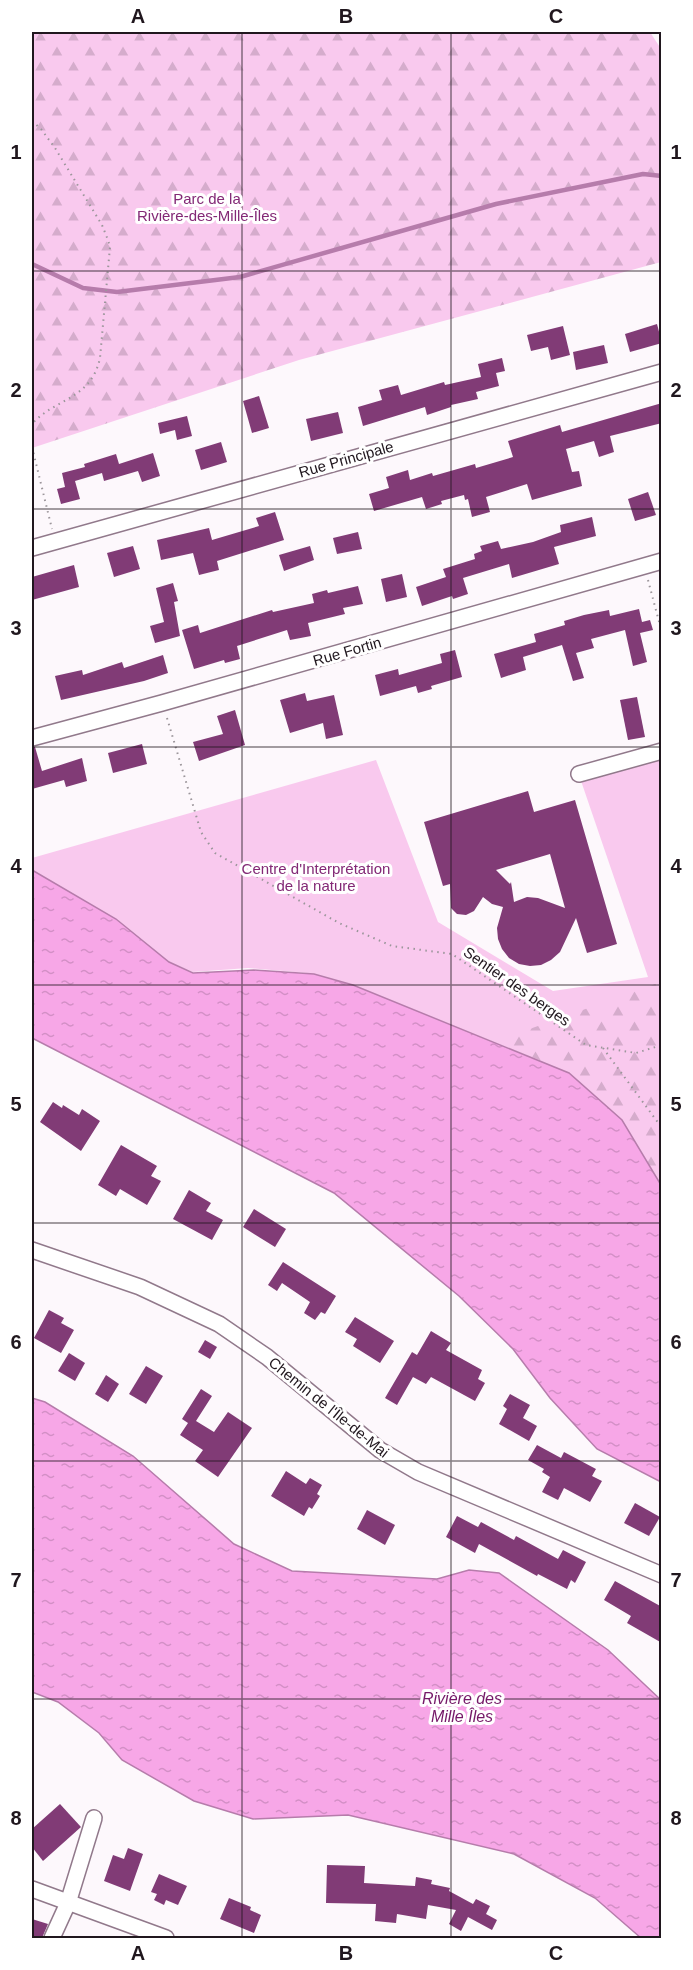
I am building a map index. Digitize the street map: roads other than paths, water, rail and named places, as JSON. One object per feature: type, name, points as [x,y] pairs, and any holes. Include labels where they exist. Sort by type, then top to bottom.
[{"type":"street","name":"Rue Principale","points":[[32,548],[662,372]]},
{"type":"street","name":"Rue Fortin","points":[[32,738],[662,561]]},
{"type":"street","points":[[579,774],[662,751]]},
{"type":"street","name":"Chemin de l'Île-de-Mai","points":[[32,1250],[140,1287],[219,1324],[267,1357],[380,1450],[417,1472],[662,1575]]},
{"type":"street","points":[[52,1938],[68,1903],[94,1818]]},
{"type":"street","points":[[32,1889],[166,1938]]},
{"type":"water","points":[[32,870],[116,919],[169,962],[193,973],[254,970],[314,974],[353,985],[569,1073],[622,1120],[661,1185],[661,1482],[597,1449],[550,1398],[513,1349],[459,1296],[334,1193],[32,1038]]},
{"type":"water","name":"Rivière des Mille Îles","points":[[32,1398],[45,1402],[133,1456],[234,1544],[292,1571],[437,1579],[469,1570],[499,1573],[608,1650],[661,1700],[661,1938],[641,1938],[595,1898],[514,1854],[348,1815],[253,1819],[194,1801],[122,1760],[99,1733],[58,1702],[32,1692]]},
{"type":"waterway","points":[[32,264],[83,288],[117,292],[240,277],[496,204],[643,174],[662,176]]},
{"type":"park label","name":"Parc de la Rivière-des-Mille-Îles","points":[[207,206]]},
{"type":"park label","name":"Centre d'Interprétation de la nature","points":[[316,876]]}]
